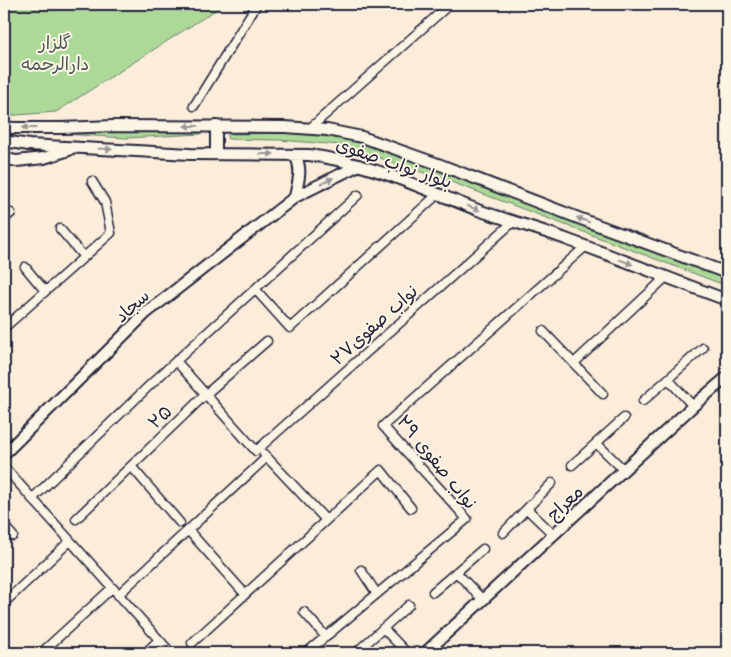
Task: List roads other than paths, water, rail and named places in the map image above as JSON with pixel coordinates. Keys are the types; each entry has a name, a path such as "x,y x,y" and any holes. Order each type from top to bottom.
{"main road":[{"path":"216,126 216,154"},
{"name":"بلوار نواب صفوی","path":"4,127 285,127 327,130 362,137 727,273"},
{"name":"بلوار نواب صفوی","path":"4,141 28,145 190,154 295,154 326,157 359,165 479,210 586,246 665,278 727,300"},
{"path":"4,158 16,161 44,158 78,148"},
{"path":"295,154 299,162 300,172 295,197"},
{"name":"سجاد","path":"4,454 146,313 295,197 359,165"},
{"name":"معراج","path":"425,653 727,377"}],"street":[{"path":"194,106 257,4"},
{"path":"309,129 450,4"},
{"path":"4,328 111,233 105,202 92,181"},
{"path":"255,289 290,328 438,194"},
{"path":"32,499 176,361 358,195"},
{"path":"4,219 10,213"},
{"name":"۲۷نواب صفوی","path":"258,450 513,222"},
{"path":"60,229 84,257"},
{"name":"نواب صفوی ۲۹","path":"306,653 467,519 383,426 586,246"},
{"path":"25,267 46,291"},
{"path":"574,364 665,278"},
{"path":"543,331 603,394"},
{"name":"۲۵","path":"76,519 206,394 267,340"},
{"path":"644,401 703,348"},
{"path":"176,361 326,520"},
{"path":"668,379 694,406"},
{"path":"572,465 624,418"},
{"path":"596,443 624,470"},
{"path":"118,595 267,457"},
{"path":"131,466 180,522"},
{"path":"4,467 170,653"},
{"path":"192,643 380,470 411,508"},
{"path":"503,533 552,483"},
{"path":"527,509 554,535"},
{"path":"4,526 13,536"},
{"path":"188,530 245,594"},
{"path":"4,603 70,541"},
{"path":"433,592 483,549"},
{"path":"361,570 377,594"},
{"path":"456,572 483,600"},
{"path":"41,653 112,588"},
{"path":"360,649 409,605"},
{"path":"304,612 326,637"},
{"path":"383,628 407,653"},
{"path":"144,653 159,640"}],"park label":[{"name":"گلزار دارالرحمه","path":"55,53"}]}
